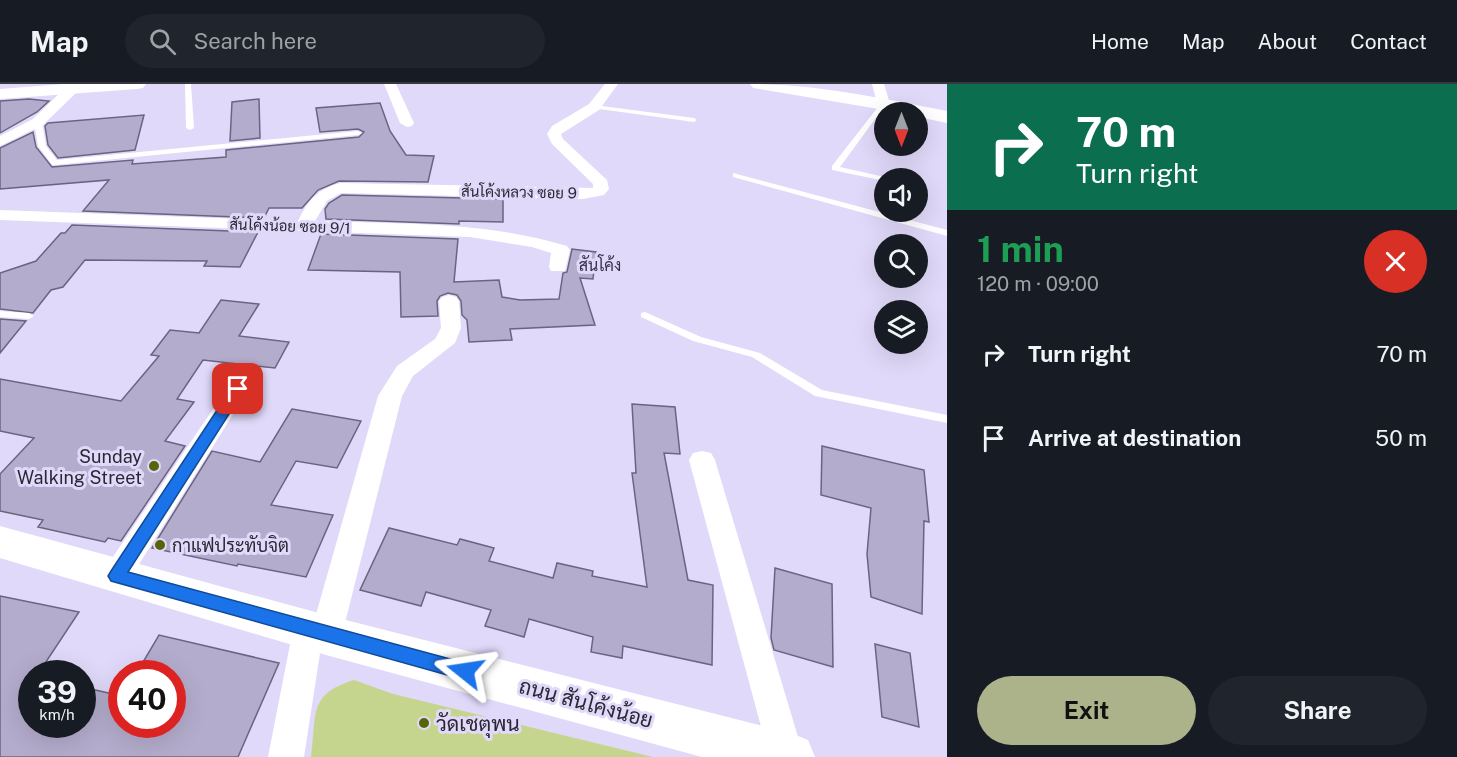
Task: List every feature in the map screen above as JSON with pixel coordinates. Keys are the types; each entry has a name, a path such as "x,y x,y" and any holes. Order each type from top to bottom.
{"street":[{"path":"3,95 46,87 72,89 137,84"},
{"path":"390,84 407,123"},
{"name":"สันโค้งหลวง ซอย 9","path":"304,226 317,199 323,194 340,188 571,194 597,192 601,189 601,183 557,141 554,134 557,129 594,107 612,84"},
{"path":"759,84 874,102"},
{"path":"878,84 883,102"},
{"path":"0,142 38,122 72,89"},
{"path":"928,113 947,117"},
{"name":"สันโค้งน้อย ซอย 9/1","path":"0,215 470,232 561,250 558,267"},
{"path":"286,757 317,632 390,396 405,371 444,343 451,328 449,301"},
{"path":"117,576 238,389"},
{"path":"702,460 789,756"},
{"name":"ถนน สันโค้งน้อย","path":"0,542 317,632 789,756"}],"lane":[{"path":"188,84 190,128"},
{"path":"594,107 694,120"},
{"path":"874,117 836,168 874,177"},
{"path":"38,122 42,146 55,163 358,133"},
{"path":"736,175 874,209"},
{"path":"919,222 947,233"},
{"path":"0,314 28,316"},
{"path":"645,315 697,339 756,355 819,393 947,419"}],"green space":[{"name":"วัดเชตุพน","path":"354,680 393,694 653,757 311,757 315,718 321,700 328,692"}],"building":[{"path":"29,99 49,101 37,112 0,133 0,101"},
{"path":"259,99 260,138 230,141 232,102"},
{"path":"380,103 390,131 406,155 434,156 428,182 339,181 318,190 302,208 269,208 264,218 83,211 109,180 0,189 0,148 33,132 36,147 52,167 133,160 132,164 226,157 226,150 359,137 364,132 358,129 320,132 316,108"},
{"path":"144,115 135,150 58,158 48,145 45,126 48,123"},
{"path":"342,195 503,199 503,222 459,221 459,224 326,219 325,209 329,203"},
{"path":"72,225 258,232 240,267 204,266 207,261 85,260 63,287 51,290 33,313 0,309 0,273 36,261 61,233 65,233"},
{"path":"321,234 458,239 454,282 499,280 502,297 520,300 559,299 563,273 567,272 572,249 596,252 593,279 580,278 595,325 510,329 512,340 469,342 467,320 462,315 461,301 457,295 448,293 440,296 437,301 438,316 401,317 400,272 308,270"},
{"path":"221,300 259,304 239,336 289,342 275,368 203,360 177,399 194,402 165,441 185,446 121,541 108,538 105,542 38,527 43,520 0,511 0,474 34,438 0,431 0,379 121,401 159,356 151,355 170,330 199,333"},
{"path":"0,319 26,321 0,353"},
{"path":"632,404 675,407 680,454 664,453 688,580 713,585 712,665 623,646 622,658 591,652 593,637 529,619 524,637 485,626 491,610 426,592 421,606 360,590 389,528 457,545 460,539 494,548 489,561 553,578 557,563 593,571 592,576 647,587 632,473 636,473"},
{"path":"292,409 361,421 337,468 296,461 271,505 333,515 306,577 238,564 237,566 152,548 212,451 260,462"},
{"path":"822,446 924,470 929,522 924,521 922,614 871,597 867,554 871,508 821,495"},
{"path":"775,568 832,584 833,667 774,650 771,638"},
{"path":"0,596 79,612 47,660 18,660 18,738 96,738 96,690 108,693 108,738 186,738 186,660 144,660 159,635 279,663 238,757 0,757"},
{"path":"875,644 910,653 919,727 882,717"}],"place":[{"name":"Sunday Walking Street","path":"154,466"},
{"name":"กาแฟประทับจิต","path":"160,545"},
{"name":"วัดเชตุพน","path":"424,723"}],"district":[{"name":"สันโค้ง","path":"600,265"}],"route":[{"path":"238,389 117,576 326,635 465,671"}]}
